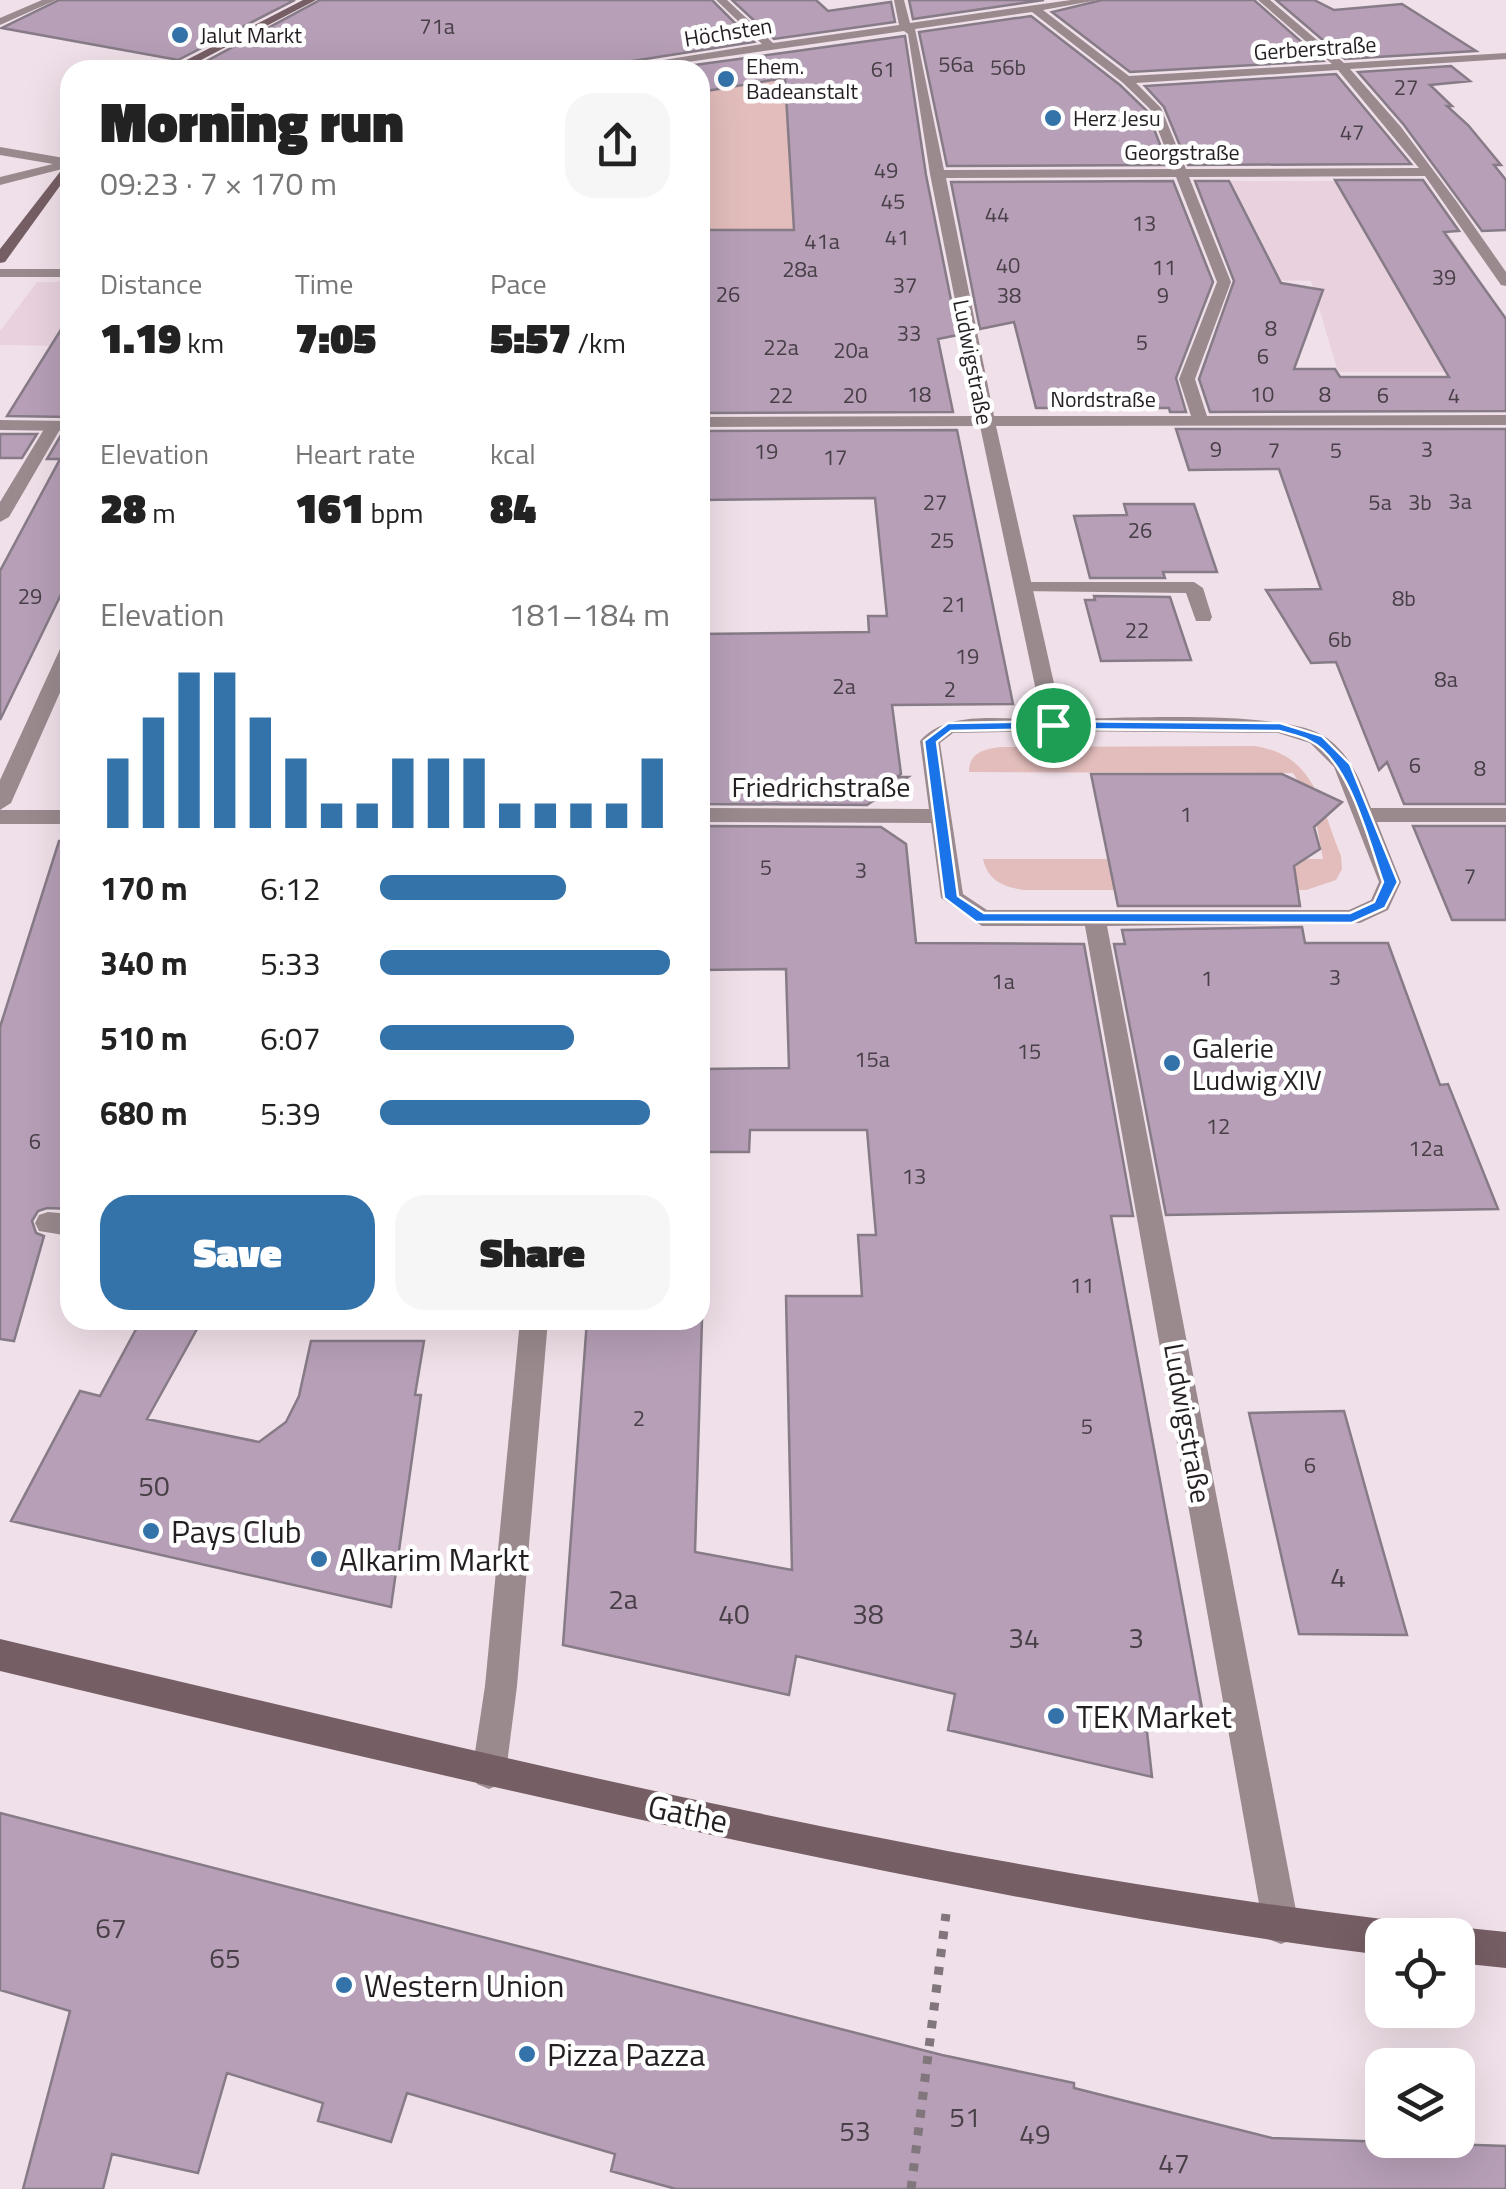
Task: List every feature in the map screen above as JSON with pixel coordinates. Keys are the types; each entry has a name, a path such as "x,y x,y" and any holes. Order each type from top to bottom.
{"main road":[{"path":"193,60 310,0"},
{"path":"0,259 60,177"},
{"name":"Gathe","path":"0,1655 489,1772 1020,1884 1280,1926 1365,1935"},
{"path":"1475,1947 1506,1950"}],"street":[{"path":"3,18 52,0"},
{"path":"721,0 770,46"},
{"name":"Ludwigstraße","path":"899,0 905,26 914,33 936,174 984,422 1053,725"},
{"name":"Höchsten","path":"676,60 1093,0"},
{"path":"1263,0 1378,103 1506,282"},
{"path":"1035,8 1155,108 1224,282 1188,380 1200,421"},
{"name":"Gerberstraße","path":"1126,80 1506,56"},
{"path":"0,151 60,161"},
{"path":"0,180 60,165"},
{"name":"Georgstraße","path":"936,174 1428,172"},
{"path":"0,273 60,273"},
{"name":"Nordstraße","path":"710,422 1506,420"},
{"path":"0,426 60,426"},
{"path":"0,517 60,429"},
{"path":"1021,587 1194,588 1203,617"},
{"path":"0,804 60,671"},
{"name":"Friedrichstraße","path":"1053,725 1280,727 1317,738 1344,764 1366,816 1390,882 1380,905 1352,918 982,918 952,898 930,741 948,727 1053,725"},
{"path":"1366,816 1506,814"},
{"name":"Friedrichstraße","path":"710,816 941,816"},
{"path":"0,817 60,817"},
{"name":"Ludwigstraße","path":"1095,920 1280,1926"},
{"path":"489,1772 502,1686 533,1330"}],"path":[{"path":"912,2189 952,1868"}],"shaded area":[{"path":"786,76 800,230 710,230 710,90"},
{"path":"1205,181 1413,181 1506,319 1506,372 1338,372 1311,281 1251,280"},
{"path":"37,282 60,282 60,346 0,345 0,331"},
{"path":"1254,746 1291,760 1313,785 1341,856 1342,869 1336,880 1306,890 1024,890 998,882 985,867 983,859 1323,859 1313,805 1293,773 969,772 975,756 1001,747"}],"building":[{"path":"59,0 295,0 178,60 2,28"},
{"path":"320,0 712,0 754,42 639,60 209,60"},
{"path":"732,0 816,0 828,11 891,2 895,22 774,39"},
{"path":"909,0 1044,0 913,19"},
{"path":"1102,0 1254,0 1323,61 1130,72 1052,12"},
{"path":"1276,0 1314,0 1334,10 1402,4 1476,51 1345,59"},
{"path":"1031,16 1120,85 1147,111 1168,165 947,166 919,32"},
{"path":"905,36 926,175 958,335 938,339 953,412 710,413 710,230 794,230 785,78 710,90 710,63"},
{"path":"1451,66 1470,81 1430,85 1501,165 1494,165 1506,180 1506,230 1482,231 1404,125 1358,72"},
{"path":"1336,74 1411,164 1188,165 1164,107 1145,86"},
{"path":"1335,180 1423,180 1459,231 1444,232 1506,319 1506,411 1210,412 1199,379 1234,281 1195,181 1229,181 1281,283 1323,290 1294,369 1335,369 1340,377 1449,377"},
{"path":"1173,181 1213,282 1176,378 1186,412 1170,412 1169,408 1036,408 1014,322 980,329 951,182"},
{"path":"60,331 60,417 7,416"},
{"path":"1176,429 1506,429 1506,804 1404,804 1387,762 1379,770 1336,662 1311,663 1266,590 1321,589 1279,469 1189,470"},
{"path":"957,430 1013,704 892,705 901,774 897,777 908,777 867,805 710,804 710,634 869,632 868,616 887,616 875,498 710,500 710,431"},
{"path":"0,434 37,434 22,458 0,458"},
{"path":"60,437 60,459 47,459"},
{"path":"60,459 60,597 0,720 0,571"},
{"path":"1124,504 1194,504 1217,572 1163,572 1165,578 1090,578 1074,516 1127,515"},
{"path":"1094,596 1170,597 1191,660 1101,661 1085,600 1095,600"},
{"path":"1091,774 1282,774 1342,802 1314,827 1320,849 1294,866 1300,906 1118,906"},
{"path":"710,826 881,827 906,844 916,943 1084,944 1133,1216 1111,1216 1202,1708 1179,1730 1144,1705 1152,1777 948,1730 955,1694 796,1656 789,1695 563,1645 586,1330 702,1330 695,1552 792,1570 786,1296 862,1296 858,1235 876,1235 867,1130 750,1130 749,1152 710,1152 710,1069 789,1068 786,969 710,970"},
{"path":"1413,826 1506,826 1506,920 1452,920"},
{"path":"60,841 60,1209 38,1211 32,1221 36,1233 44,1236 14,1341 0,1339 0,1027"},
{"path":"1302,927 1305,943 1388,943 1440,1085 1448,1084 1498,1209 1166,1215 1114,944 1125,944 1122,930"},
{"path":"136,1330 196,1330 147,1419 259,1442 286,1422 299,1396 311,1341 424,1341 415,1395 421,1395 391,1607 11,1521 80,1391 100,1396"},
{"path":"1344,1411 1407,1635 1299,1634 1249,1413"},
{"path":"0,1813 942,2055 1074,2083 1074,2088 1272,2138 1365,2141 1365,2158 1475,2158 1475,2145 1506,2146 1506,2189 676,2189 611,2171 615,2154 407,2093 391,2142 318,2121 323,2103 227,2073 198,2173 112,2154 103,2189 23,2189 70,2011 0,1990"}],"place":[{"name":"Jalut Markt","path":"180,35"},
{"name":"Ehem. Badeanstalt","path":"726,79"},
{"name":"Herz Jesu","path":"1053,118"},
{"name":"Galerie Ludwig XIV","path":"1172,1063"},
{"name":"Pays Club","path":"151,1531"},
{"name":"Alkarim Markt","path":"319,1559"},
{"name":"TEK Market","path":"1056,1716"},
{"name":"Western Union","path":"344,1985"},
{"name":"Pizza Pazza","path":"527,2054"}],"route":[{"path":"1053,725 1280,727 1317,738 1344,764 1366,816 1390,882 1380,905 1352,918 982,918 952,898 930,741 948,727 1053,725"}]}
